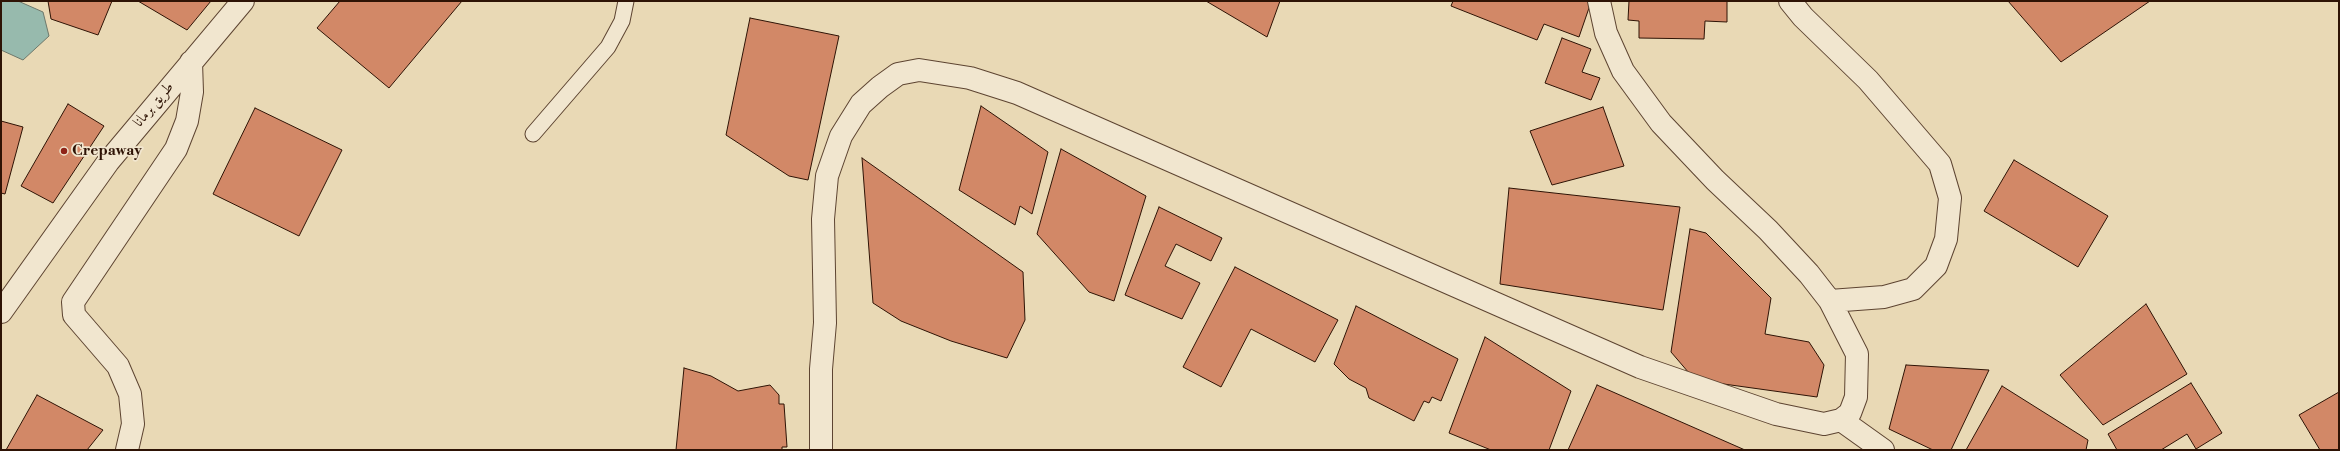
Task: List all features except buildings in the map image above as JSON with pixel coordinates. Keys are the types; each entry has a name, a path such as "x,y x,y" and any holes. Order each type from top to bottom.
{"street":[{"name":"طريق برمانا","path":"1,312 108,162 244,1"},
{"path":"822,450 821,369 825,323 823,219 827,176 841,136 861,104 880,87 898,74 920,70 970,78 1018,93 1640,367 1776,414 1824,424 1841,420 1850,413 1856,397 1857,354 1830,301 1809,274 1773,235 1715,180 1661,123 1623,71 1606,33 1599,1"},
{"path":"1790,1 1803,17 1868,80 1940,164 1950,198 1946,239 1936,266 1913,289 1884,297 1830,301"},
{"path":"127,450 133,424 130,394 118,366 74,315 73,302 176,149 187,121 192,92 191,62"},
{"path":"1841,420 1883,450"}],"lane":[{"path":"534,134 608,47 622,22 626,1"}],"shaded area":[{"path":"1,1 18,1 43,12 49,36 23,60 1,50"}],"place":[{"name":"Crepaway","path":"64,151"}]}
